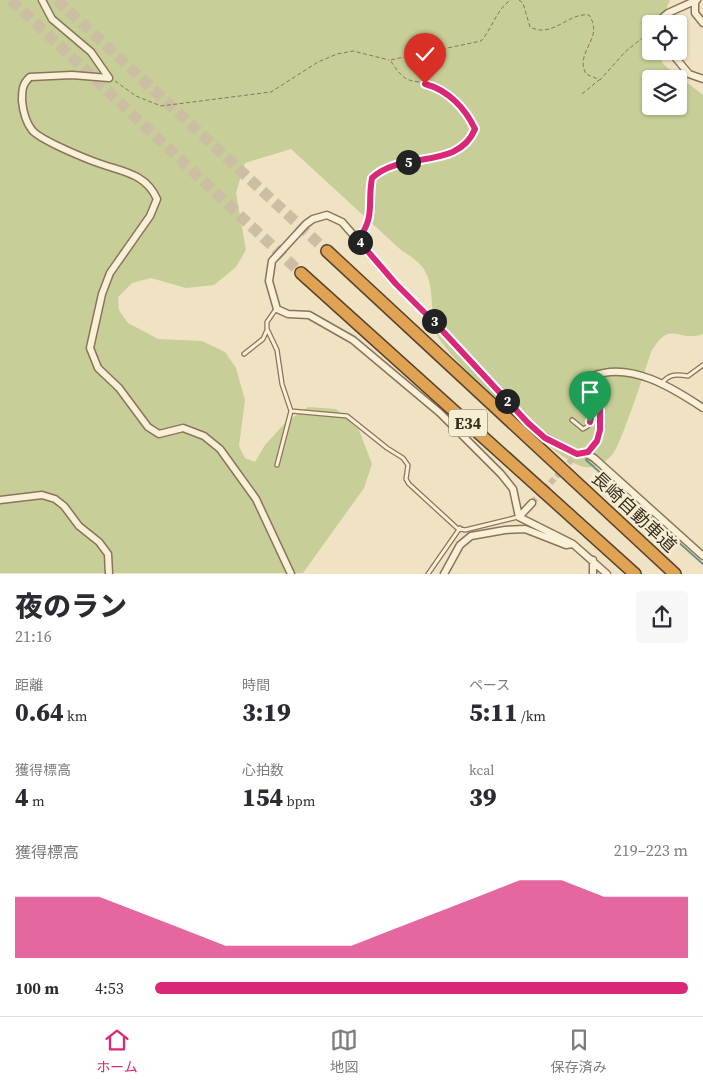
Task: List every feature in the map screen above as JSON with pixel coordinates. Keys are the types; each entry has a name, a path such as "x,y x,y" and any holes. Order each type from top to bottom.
{"highway":[{"name":"長崎自動車道","path":"327,250 675,574"},
{"name":"E34","path":"301,273 635,574"}],"street":[{"path":"42,0 52,19 92,52 109,78"},
{"path":"666,15 696,1 695,13 703,23"},
{"path":"678,60 690,74 703,79"},
{"path":"109,78 72,75 30,77 22,88 23,111 32,131 99,164 136,175 146,182 157,199 150,216 110,273 102,294 90,348 98,368 120,388 148,428 159,434 183,428 204,436 220,449 256,499 291,574"},
{"path":"519,517 513,489 501,474 440,413 353,340 309,315 288,314 277,309 269,281 272,261 306,224 320,217 334,218 342,222 396,284 438,326 528,423 545,438 577,454 585,453 594,458 703,556"},
{"path":"585,453 597,441 600,430 600,410 590,383 593,376 619,370 661,384 682,394 703,408"},
{"path":"0,500 42,495 55,499 64,506 79,526 99,542 108,554 109,574"},
{"path":"519,517 532,503"},
{"path":"519,517 573,544 607,574"},
{"path":"444,574 460,545 471,536 505,530 525,529 566,545 573,544"},
{"path":"593,560 593,574"}],"lane":[{"path":"244,354 263,339 267,329 267,322 277,309"},
{"path":"267,329 277,350 282,384 291,411 277,465"},
{"path":"661,384 667,376 675,374 688,376 703,365"},
{"path":"572,420 583,429 590,422 593,414 587,388 590,383"},
{"path":"291,411 347,416 387,448 403,458 408,465 406,479 409,484 460,528 465,530 519,517"},
{"path":"428,574 460,528"}],"path":[{"path":"109,78 136,96 161,106 271,92 318,62 337,54 353,51 390,60 481,41 489,33 504,4 511,0"},
{"path":"519,0 523,3 530,27 536,30 549,30 580,14 589,15 594,23 594,35 583,57 582,66 586,74 600,80"},
{"path":"582,94 600,80 625,52 642,38"},
{"path":"358,240 367,227 372,208 372,178 406,162 452,154 472,138 475,129 453,99 435,87 408,81 399,73 390,60"}],"green space":[{"path":"0,0 670,0 664,15 642,15 642,60 661,60 671,70 642,70 642,115 687,115 687,83 703,95 703,334 686,336 669,334 658,342 651,352 633,407 616,449 612,455 597,466 585,467 571,461 553,449 531,432 486,391 440,340 434,324 431,289 422,266 401,250 291,149 245,163 236,193 246,250 236,267 214,285 186,288 151,278 132,283 118,297 119,310 128,323 158,339 202,341 225,352 236,368 245,400 239,446 245,458 255,462 265,445 285,423 308,407 336,409 359,430 372,464 364,488 303,573 0,573"}],"waterway":[{"path":"586,460 703,564"}],"tunnel":[{"path":"11,0 301,273"},
{"path":"57,0 327,251"},
{"path":"532,503 577,454"}],"route":[{"path":"425,84 435,87 453,99 472,122 475,129 472,138 452,154 406,162 372,178 372,208 367,227 358,240 396,284 438,326 528,423 545,438 577,454 588,452 597,441 600,430 600,410 590,383 587,388 593,414 590,422"}]}
